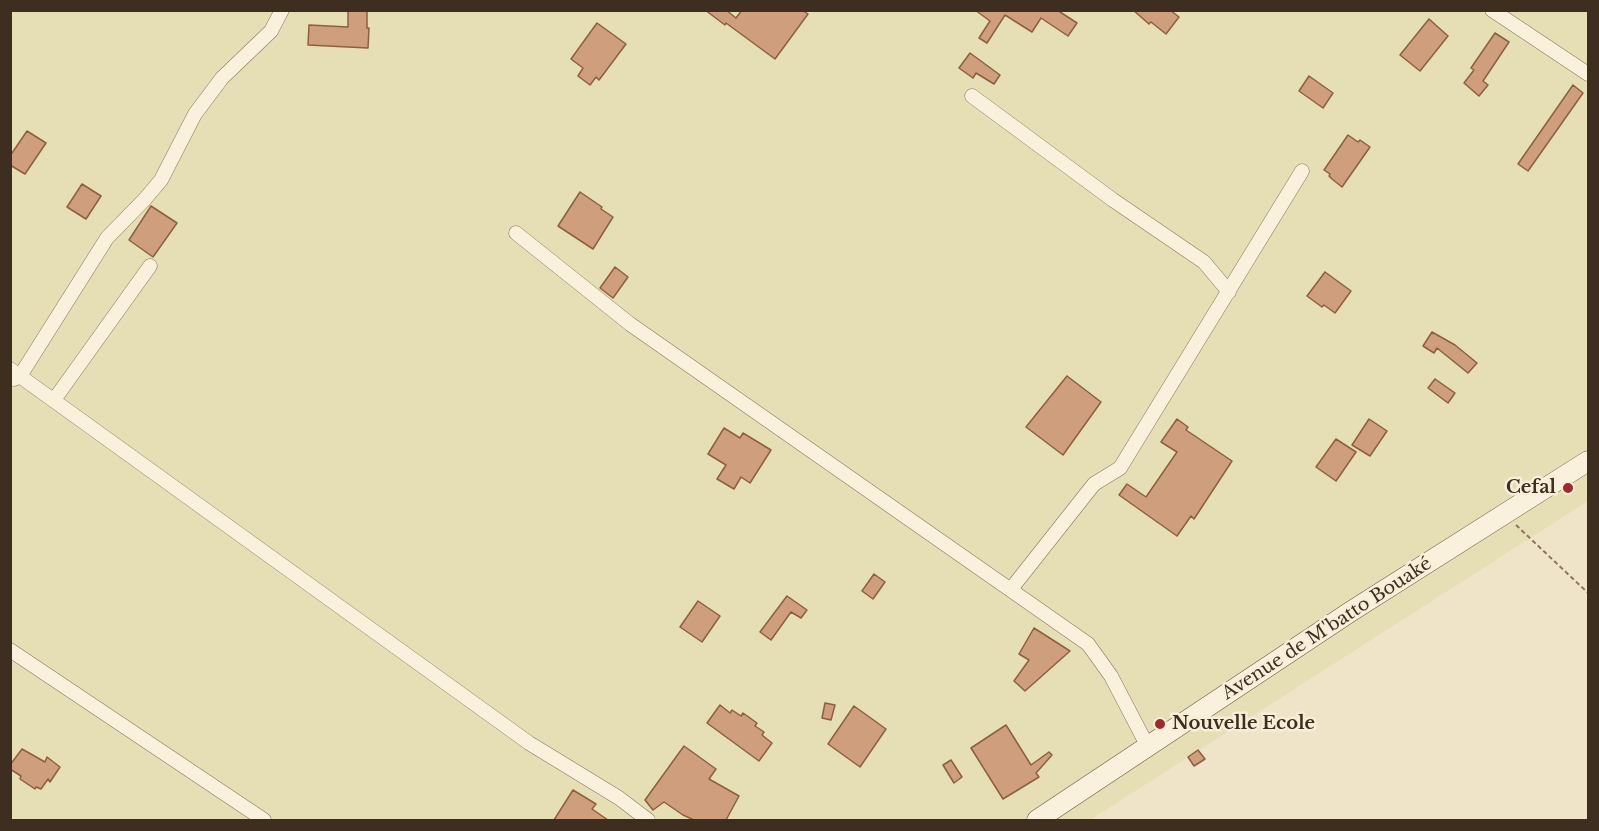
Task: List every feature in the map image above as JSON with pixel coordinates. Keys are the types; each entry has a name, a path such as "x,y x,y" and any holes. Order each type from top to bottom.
{"street":[{"path":"282,10 271,31 222,78 195,114 161,180 106,238 14,375 54,400 529,744 618,798 648,820"},
{"path":"1492,10 1588,74"},
{"path":"972,96 1113,200 1204,262 1229,292"},
{"path":"1011,590 1094,484 1120,468 1302,171"},
{"path":"516,233 630,324 1088,644 1111,676 1148,747"},
{"path":"54,400 150,266"},
{"name":"Avenue de M'batto Bouaké","path":"1037,820 1350,612 1588,460"},
{"path":"10,650 264,820"}],"path":[{"path":"1504,514 1588,593"}],"shaded area":[{"path":"10,11 1588,11 1588,501 1090,820 11,820"}],"building":[{"path":"348,10 367,10 368,48 308,45 309,25 348,27"},
{"path":"705,10 726,10 736,18 742,10 802,10 808,14 775,59"},
{"path":"975,10 1057,10 1077,23 1068,36 1041,18 1032,32 1005,15 987,43 979,38 990,21"},
{"path":"1133,10 1170,10 1179,17 1166,34 1151,22 1149,24"},
{"path":"1429,19 1448,36 1420,71 1400,55"},
{"path":"597,23 626,44 599,80 596,77 590,85 578,76 583,68 571,59"},
{"path":"1495,33 1509,42 1483,81 1488,85 1479,96 1464,83 1474,70 1471,68"},
{"path":"970,53 1000,75 994,84 976,73 973,78 959,68"},
{"path":"1309,76 1333,93 1323,108 1299,91"},
{"path":"1573,85 1583,93 1528,171 1518,164"},
{"path":"27,131 46,143 25,174 10,165 10,156"},
{"path":"1348,135 1370,147 1342,187 1324,170"},
{"path":"82,184 101,196 86,219 67,207"},
{"path":"580,192 613,217 593,249 558,226"},
{"path":"151,206 177,223 153,257 129,240"},
{"path":"615,267 628,277 613,298 600,288"},
{"path":"1325,272 1351,291 1335,313 1307,296"},
{"path":"1432,332 1455,345 1477,363 1468,373 1437,348 1434,353 1423,346"},
{"path":"1067,376 1101,402 1063,455 1026,427"},
{"path":"1435,379 1455,393 1448,403 1428,388"},
{"path":"1177,419 1188,427 1186,430 1232,461 1194,519 1191,516 1177,536 1119,495 1127,484 1146,497 1177,452 1161,442"},
{"path":"1369,419 1387,431 1370,456 1352,445"},
{"path":"724,428 740,438 743,433 771,450 750,483 741,477 734,489 717,479 726,465 708,454"},
{"path":"1336,439 1356,452 1336,481 1316,467"},
{"path":"874,574 885,582 873,599 862,591"},
{"path":"787,596 807,610 801,618 791,612 771,640 760,632"},
{"path":"698,601 720,616 702,642 680,627"},
{"path":"1034,628 1070,651 1025,691 1014,681 1029,660 1019,654"},
{"path":"825,703 835,705 831,720 822,718"},
{"path":"720,705 730,713 732,710 741,716 743,713 757,723 755,726 764,732 762,735 772,743 759,761 707,723"},
{"path":"854,706 886,729 860,767 828,744"},
{"path":"1006,725 1031,765 1049,752 1052,755 1036,773 1039,777 1003,799 971,748"},
{"path":"684,746 716,769 709,779 739,796 726,820 694,820 664,802 653,810 645,800"},
{"path":"22,749 45,762 47,757 60,767 50,782 48,779 41,789 36,787 35,789 10,769 10,765"},
{"path":"1198,750 1205,759 1194,766 1188,757"},
{"path":"951,760 962,777 954,783 943,765"},
{"path":"573,790 596,804 592,809 608,820 554,820"}],"place":[{"name":"Cefal","path":"1568,488"},
{"name":"Nouvelle Ecole","path":"1160,724"}]}
